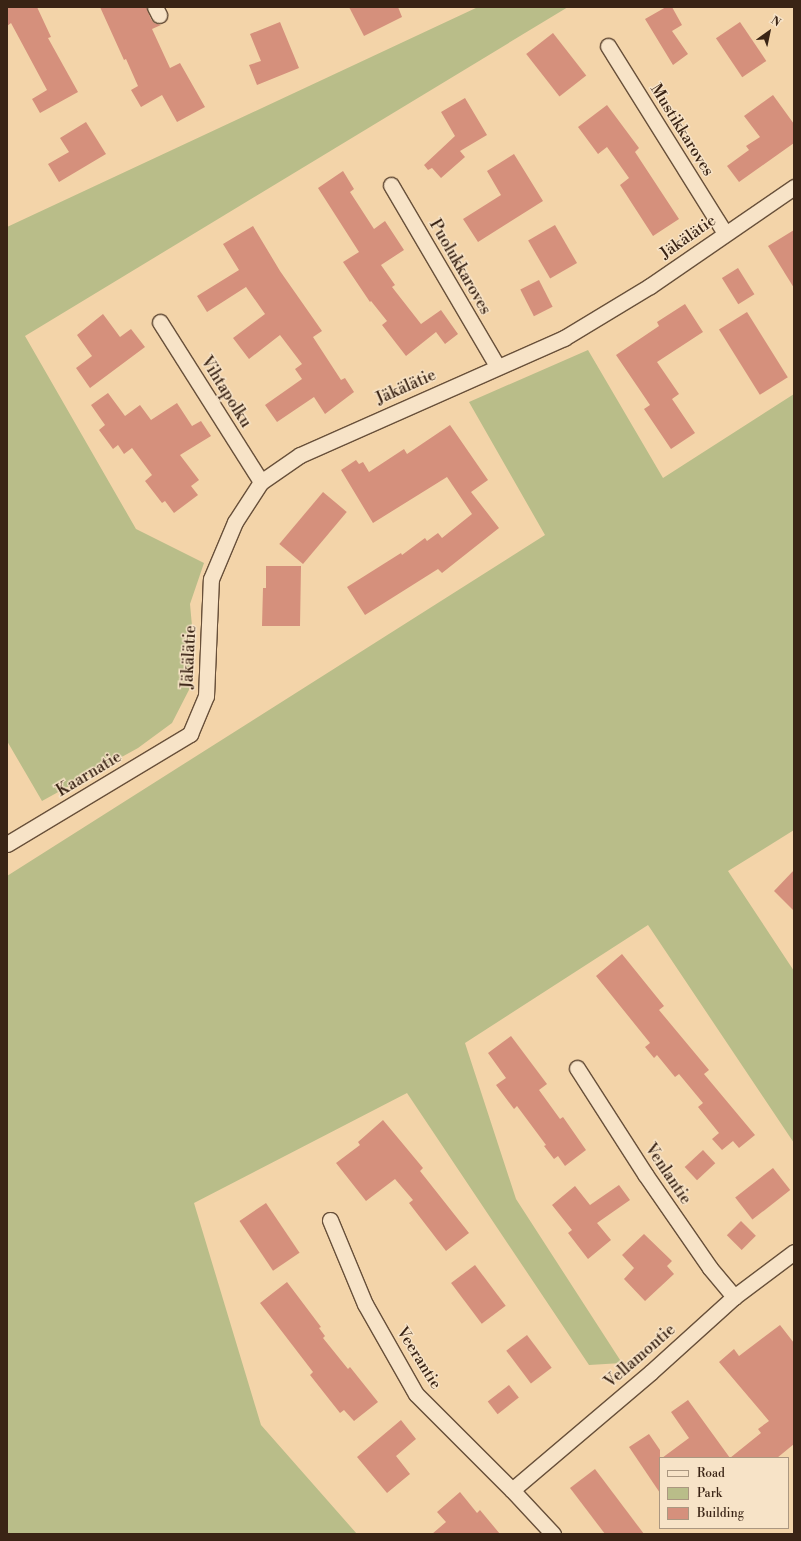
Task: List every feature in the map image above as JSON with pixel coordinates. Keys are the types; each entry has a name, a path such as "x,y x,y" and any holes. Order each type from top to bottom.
{"street":[{"name":"Mustikkaroves","path":"608,46 725,233"},
{"name":"Puolukkaroves","path":"391,185 497,366"},
{"name":"Jäkälätie","path":"190,734 206,696 211,579 235,522 261,482 300,455 497,366 564,338 650,286 794,187"},
{"name":"Vihtapolku","path":"160,322 261,482"},
{"name":"Kaarnatie","path":"7,844 190,734"},
{"name":"Venlantie","path":"577,1068 658,1193 710,1268 734,1297"},
{"name":"Veerantie","path":"330,1220 365,1304 416,1394 512,1490 553,1534"},
{"name":"Vellamontie","path":"512,1490 651,1372 734,1297 794,1252"}],"green space":[{"path":"478,7 568,7 25,336 136,529 204,563 190,604 193,637 192,684 172,723 138,748 42,801 7,741 7,227"},
{"path":"588,350 663,478 794,394 794,830 728,871 794,971 794,1143 648,925 465,1043 516,1199 622,1363 589,1365 407,1093 194,1203 261,1425 357,1534 7,1534 7,876 545,535 469,402"}],"building":[{"path":"7,7 37,7 51,37 48,38 78,92 40,113 32,99 47,90 11,23 7,26"},
{"path":"100,7 146,7 154,23 161,25 152,29 170,68 180,63 205,107 177,122 162,95 141,107 131,90 138,86 126,59 124,60"},
{"path":"349,7 398,7 402,17 364,36"},
{"path":"666,7 672,7 682,25 672,31 688,54 673,65 645,19"},
{"path":"280,22 299,68 257,85 249,65 261,61 250,34"},
{"path":"740,22 766,61 742,77 716,38"},
{"path":"553,33 586,76 559,96 526,54"},
{"path":"773,95 794,124 794,143 739,182 727,166 749,150 746,146 760,137 744,116"},
{"path":"465,98 487,135 460,151 465,157 441,178 432,168 428,170 424,165 455,136 441,112"},
{"path":"607,105 639,148 635,152 679,219 653,236 620,185 629,178 607,147 598,154 578,127"},
{"path":"86,122 106,154 59,182 48,164 69,152 60,138"},
{"path":"514,154 543,201 478,242 463,219 501,195 487,171"},
{"path":"343,171 354,189 350,192 374,229 385,221 404,250 381,265 395,285 392,287 421,324 441,310 458,334 445,344 436,332 406,356 382,325 387,321 371,301 370,302 343,262 359,252 318,188"},
{"path":"555,225 577,263 550,279 528,240"},
{"path":"253,226 280,271 322,331 313,337 341,380 345,378 354,392 325,414 314,397 277,422 265,405 302,379 295,369 302,364 280,335 249,359 233,338 265,314 246,287 207,312 197,296 239,270 223,244"},
{"path":"794,230 794,288 768,246"},
{"path":"738,268 754,294 738,304 722,278"},
{"path":"539,280 553,307 534,316 520,290"},
{"path":"685,304 703,332 657,362 679,394 672,399 695,433 671,449 644,409 650,405 616,355 659,326 657,322"},
{"path":"747,312 788,377 760,395 719,329"},
{"path":"103,314 120,337 131,329 145,347 90,388 76,368 92,356 77,335"},
{"path":"108,393 125,416 140,405 151,420 177,403 192,426 201,421 211,436 180,455 199,480 191,486 198,495 174,513 165,501 162,503 145,481 152,475 132,448 124,454 118,445 113,449 99,430 105,425 91,405"},
{"path":"450,425 488,480 471,492 499,528 442,573 438,569 365,615 347,587 401,553 402,555 425,538 427,541 438,533 442,538 472,514 447,477 373,523 341,470 356,460 359,464 363,462 369,472 404,449 407,454"},
{"path":"323,492 347,512 303,564 279,544"},
{"path":"266,566 301,566 300,626 262,626 263,588 266,588"},
{"path":"794,870 794,911 774,891"},
{"path":"622,954 664,1006 659,1010 709,1070 704,1074 755,1135 739,1148 733,1141 722,1150 712,1139 719,1133 698,1107 703,1103 679,1074 675,1077 657,1055 654,1058 645,1047 650,1043 596,976"},
{"path":"511,1036 547,1084 539,1090 560,1119 563,1117 586,1150 565,1166 558,1156 554,1159 544,1146 546,1145 517,1106 514,1109 496,1085 506,1078 488,1053"},
{"path":"383,1120 423,1168 420,1171 469,1233 446,1251 409,1203 413,1200 395,1179 366,1201 336,1163 360,1145 358,1142"},
{"path":"703,1150 715,1163 697,1180 685,1167"},
{"path":"773,1168 790,1190 752,1220 735,1198"},
{"path":"619,1185 630,1200 597,1223 611,1240 588,1259 568,1233 572,1230 552,1205 575,1186 590,1205"},
{"path":"266,1203 300,1253 273,1271 239,1221"},
{"path":"741,1221 756,1236 742,1250 727,1235"},
{"path":"644,1234 672,1261 667,1266 674,1274 645,1301 624,1279 634,1268 622,1255"},
{"path":"475,1265 506,1306 482,1324 451,1283"},
{"path":"287,1282 321,1327 319,1328 325,1336 323,1338 348,1369 350,1367 378,1402 354,1421 344,1410 340,1413 310,1375 313,1372 260,1303"},
{"path":"780,1325 794,1343 794,1444 778,1457 731,1457 761,1433 758,1429 769,1421 719,1362 734,1349 739,1356"},
{"path":"527,1335 552,1368 531,1383 506,1351"},
{"path":"509,1385 519,1398 498,1414 488,1402"},
{"path":"688,1400 729,1457 663,1457 689,1438 671,1412"},
{"path":"401,1420 416,1439 396,1456 410,1474 387,1493 357,1457"},
{"path":"649,1434 660,1450 659,1492 629,1447"},
{"path":"595,1469 644,1534 605,1534 570,1488"},
{"path":"460,1492 477,1513 480,1510 500,1534 432,1534 446,1522 437,1512"}]}
